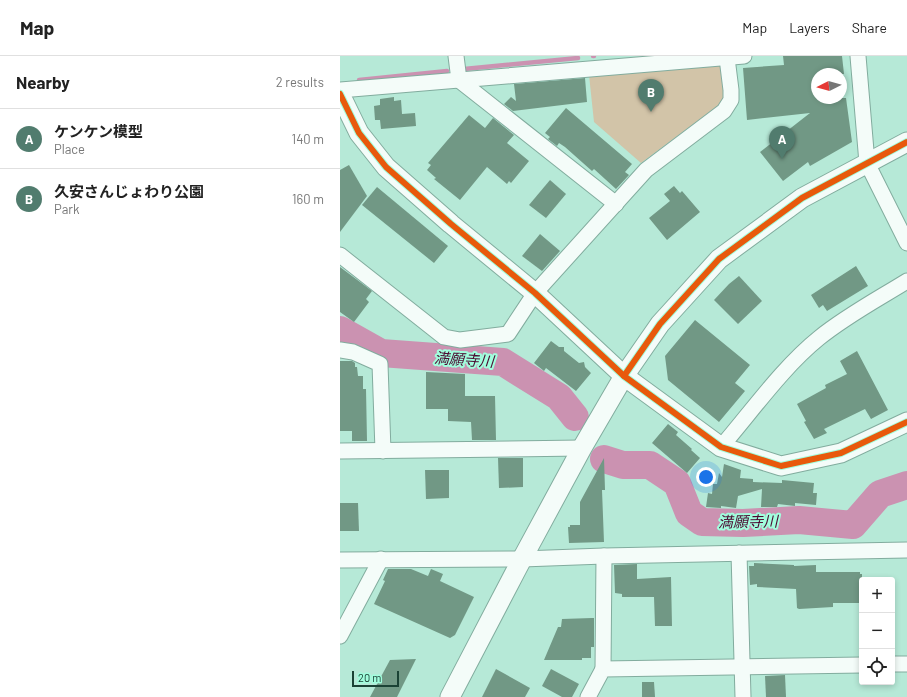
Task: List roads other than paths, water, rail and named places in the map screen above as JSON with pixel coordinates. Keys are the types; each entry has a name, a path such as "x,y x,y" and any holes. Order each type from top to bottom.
{"street":[{"path":"456,56 458,80 616,204"},
{"path":"340,90 458,80 583,63 727,58 744,56"},
{"path":"858,56 867,163 907,243"},
{"path":"340,255 444,337 460,340 508,334 535,293 646,170 724,111 731,100 732,90 727,58"},
{"path":"340,94 359,134 386,167 451,224 535,293 624,376 722,447 781,466 841,453 907,422"},
{"path":"450,697 582,448 624,376 660,324 719,259 802,198 907,142"},
{"path":"722,447 785,371 819,338 857,311 907,281"},
{"path":"340,350 353,352 380,364 382,451"},
{"path":"340,451 582,448"},
{"path":"340,560 522,559 907,550"},
{"path":"739,553 743,697"},
{"path":"588,697 604,669 604,556"},
{"path":"340,636 382,559"},
{"path":"895,664 907,664"},
{"path":"604,669 859,665"}],"waterway":[{"path":"464,69 578,58"},
{"path":"359,80 447,71"},
{"name":"満願寺川","path":"340,330 381,353 503,362 559,397 575,417"},
{"name":"満願寺川","path":"604,459 623,465 650,465 677,483 689,513 702,522 743,523 799,520 853,525 880,494 907,485"}],"place":[{"name":"久安さんじょわり公園","path":"651,112"},
{"name":"ケンケン模型","path":"782,159"}]}
